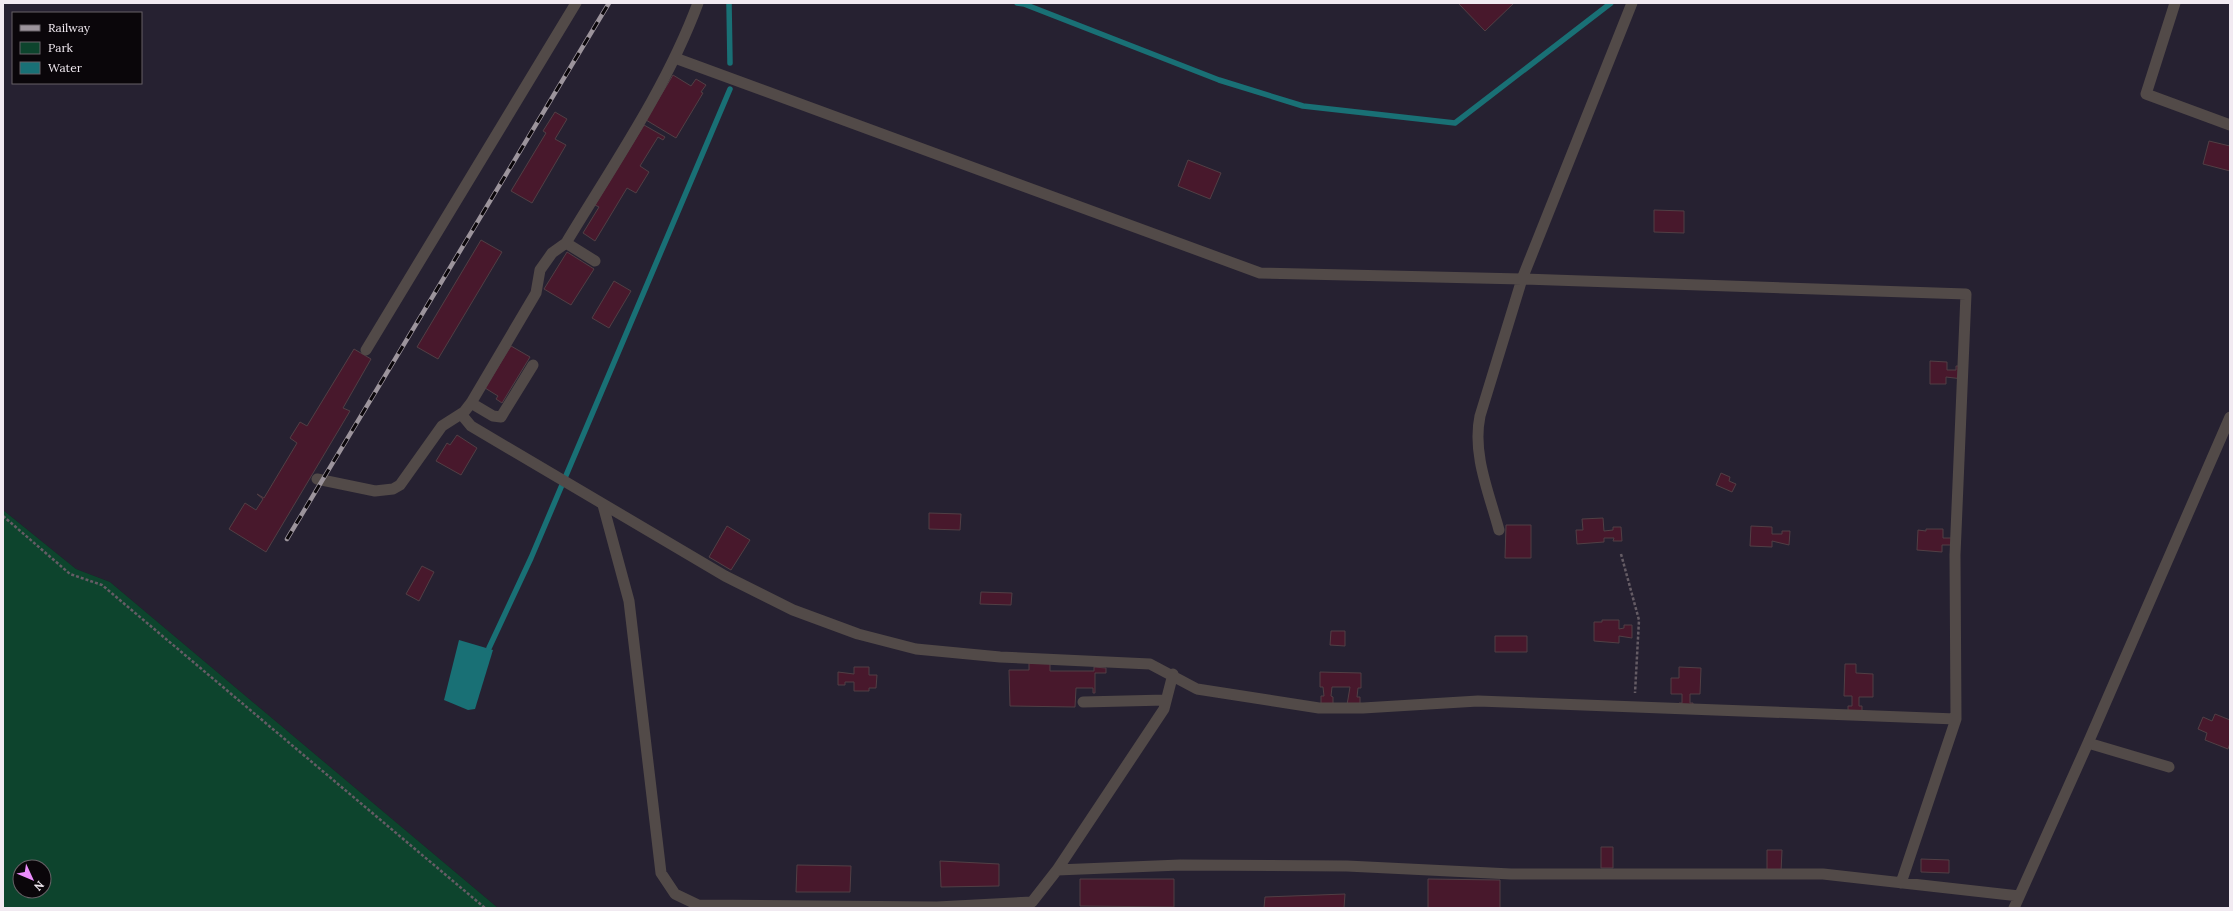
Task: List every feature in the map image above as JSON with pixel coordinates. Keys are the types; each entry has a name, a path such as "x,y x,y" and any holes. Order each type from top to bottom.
{"lane":[{"path":"366,350 576,3"},
{"path":"317,479 375,491 393,489 407,477 442,426 460,414 471,403 536,293 540,270 552,253 566,243 675,58 698,3"},
{"path":"1499,530 1477,449 1476,433 1522,279 1632,3"},
{"path":"2175,3 2146,94 2230,125"},
{"path":"675,58 1248,270 1272,274 1522,279 1966,294 1955,555 1956,719 1901,883"},
{"path":"566,243 595,261"},
{"path":"471,403 493,416 501,417 533,365"},
{"path":"460,414 471,426 725,576 793,610 858,634 924,650 1000,657 1150,664 1173,674 1197,689 1319,708 1363,708 1478,701 1956,719"},
{"path":"2014,908 2088,744 2230,417"},
{"path":"603,505 629,601 661,873 675,894 698,905 937,907 1032,902 1057,870 1164,709 1173,674"},
{"path":"1083,702 1166,700"},
{"path":"2088,744 2168,767"},
{"path":"1057,870 1180,865 1347,866 1511,874 1822,874 2019,896"}],"path":[{"path":"3,516 70,574 102,585 485,908"},
{"path":"1621,554 1639,620 1634,708"}],"shaded area":[{"path":"3,3 2230,3 2230,908 498,908 110,582 76,569 3,510"}],"green space":[{"path":"3,510 76,569 110,582 498,908 3,908"}],"water":[{"path":"459,640 493,650 475,709 468,710 444,700"}],"building":[{"path":"1458,3 1514,3 1485,31"},
{"path":"673,75 691,86 696,79 706,85 701,92 703,93 676,138 646,120"},
{"path":"555,112 567,119 555,139 566,145 532,203 511,191 546,133 543,131"},
{"path":"644,125 665,137 663,140 658,137 640,166 649,172 636,193 627,188 595,241 583,233 599,207 595,205"},
{"path":"2209,141 2230,146 2230,171 2203,164"},
{"path":"1188,160 1221,173 1210,199 1178,186"},
{"path":"1654,210 1684,211 1684,233 1654,232"},
{"path":"481,240 502,252 438,359 417,347"},
{"path":"567,252 594,269 571,305 544,289"},
{"path":"614,281 631,291 609,328 592,318"},
{"path":"511,346 530,357 502,403 496,399 498,396 485,388"},
{"path":"354,349 371,359 343,408 350,411 266,552 229,529 245,503 256,510 263,499 257,494 264,498 297,443 290,438 300,422 307,426"},
{"path":"1930,361 1947,362 1947,370 1956,370 1956,366 1963,366 1963,379 1946,377 1946,384 1930,384"},
{"path":"457,435 477,448 461,475 436,461 447,443 450,445"},
{"path":"1721,473 1730,477 1729,481 1736,484 1732,492 1716,485"},
{"path":"929,513 961,514 960,530 929,529"},
{"path":"1603,518 1604,531 1613,530 1613,527 1621,527 1622,541 1613,541 1614,538 1604,538 1604,542 1577,544 1576,530 1583,530 1582,519"},
{"path":"1506,525 1531,525 1531,558 1505,558"},
{"path":"727,526 750,540 731,570 709,557"},
{"path":"1751,526 1772,527 1772,534 1782,534 1782,531 1790,531 1789,545 1772,541 1772,547 1750,546"},
{"path":"1926,529 1943,529 1943,538 1952,538 1952,545 1942,545 1942,552 1917,550 1918,530 1926,531"},
{"path":"422,566 434,572 419,601 406,594"},
{"path":"981,592 1012,593 1011,605 980,604"},
{"path":"1602,620 1619,620 1619,629 1624,628 1624,625 1632,625 1632,638 1619,636 1619,643 1594,641 1594,622 1602,622"},
{"path":"1331,631 1345,631 1345,646 1330,645"},
{"path":"1495,636 1527,636 1527,652 1495,652"},
{"path":"1029,663 1050,663 1050,671 1094,671 1094,667 1106,668 1106,673 1095,673 1095,693 1093,693 1093,688 1076,688 1075,707 1010,706 1009,670 1029,670"},
{"path":"1845,664 1856,664 1856,673 1873,674 1873,697 1859,697 1859,706 1862,706 1862,714 1848,714 1848,706 1852,706 1852,696 1844,696"},
{"path":"854,667 869,667 869,675 877,675 876,688 869,688 869,691 854,691 854,682 845,682 845,685 838,685 838,672 854,674"},
{"path":"1679,667 1701,668 1700,694 1690,694 1690,703 1693,703 1693,711 1679,711 1679,703 1682,703 1682,694 1671,694 1671,678 1679,678"},
{"path":"1320,672 1361,673 1361,688 1358,688 1357,697 1360,697 1360,705 1347,705 1350,687 1332,687 1331,696 1333,697 1333,705 1321,704 1321,696 1324,696 1323,687 1320,687"},
{"path":"2215,714 2230,720 2230,743 2228,749 2205,740 2207,733 2198,729 2203,717 2212,721"},
{"path":"1601,847 1613,847 1613,868 1601,868"},
{"path":"1767,850 1782,850 1781,872 1767,871"},
{"path":"1921,859 1949,860 1949,873 1921,872"},
{"path":"940,861 999,864 999,886 941,887"},
{"path":"797,865 851,866 850,892 796,892"},
{"path":"1080,879 1174,879 1174,907 1080,906"},
{"path":"1428,879 1500,880 1500,908 1428,908"},
{"path":"1345,894 1344,908 1264,908 1265,897"}],"waterway":[{"path":"729,3 730,63"},
{"path":"1017,3 1024,4 1219,80 1303,106 1455,123 1611,3"},
{"path":"489,648 531,558 730,89"}],"railway":[{"path":"287,539 609,3"}]}
